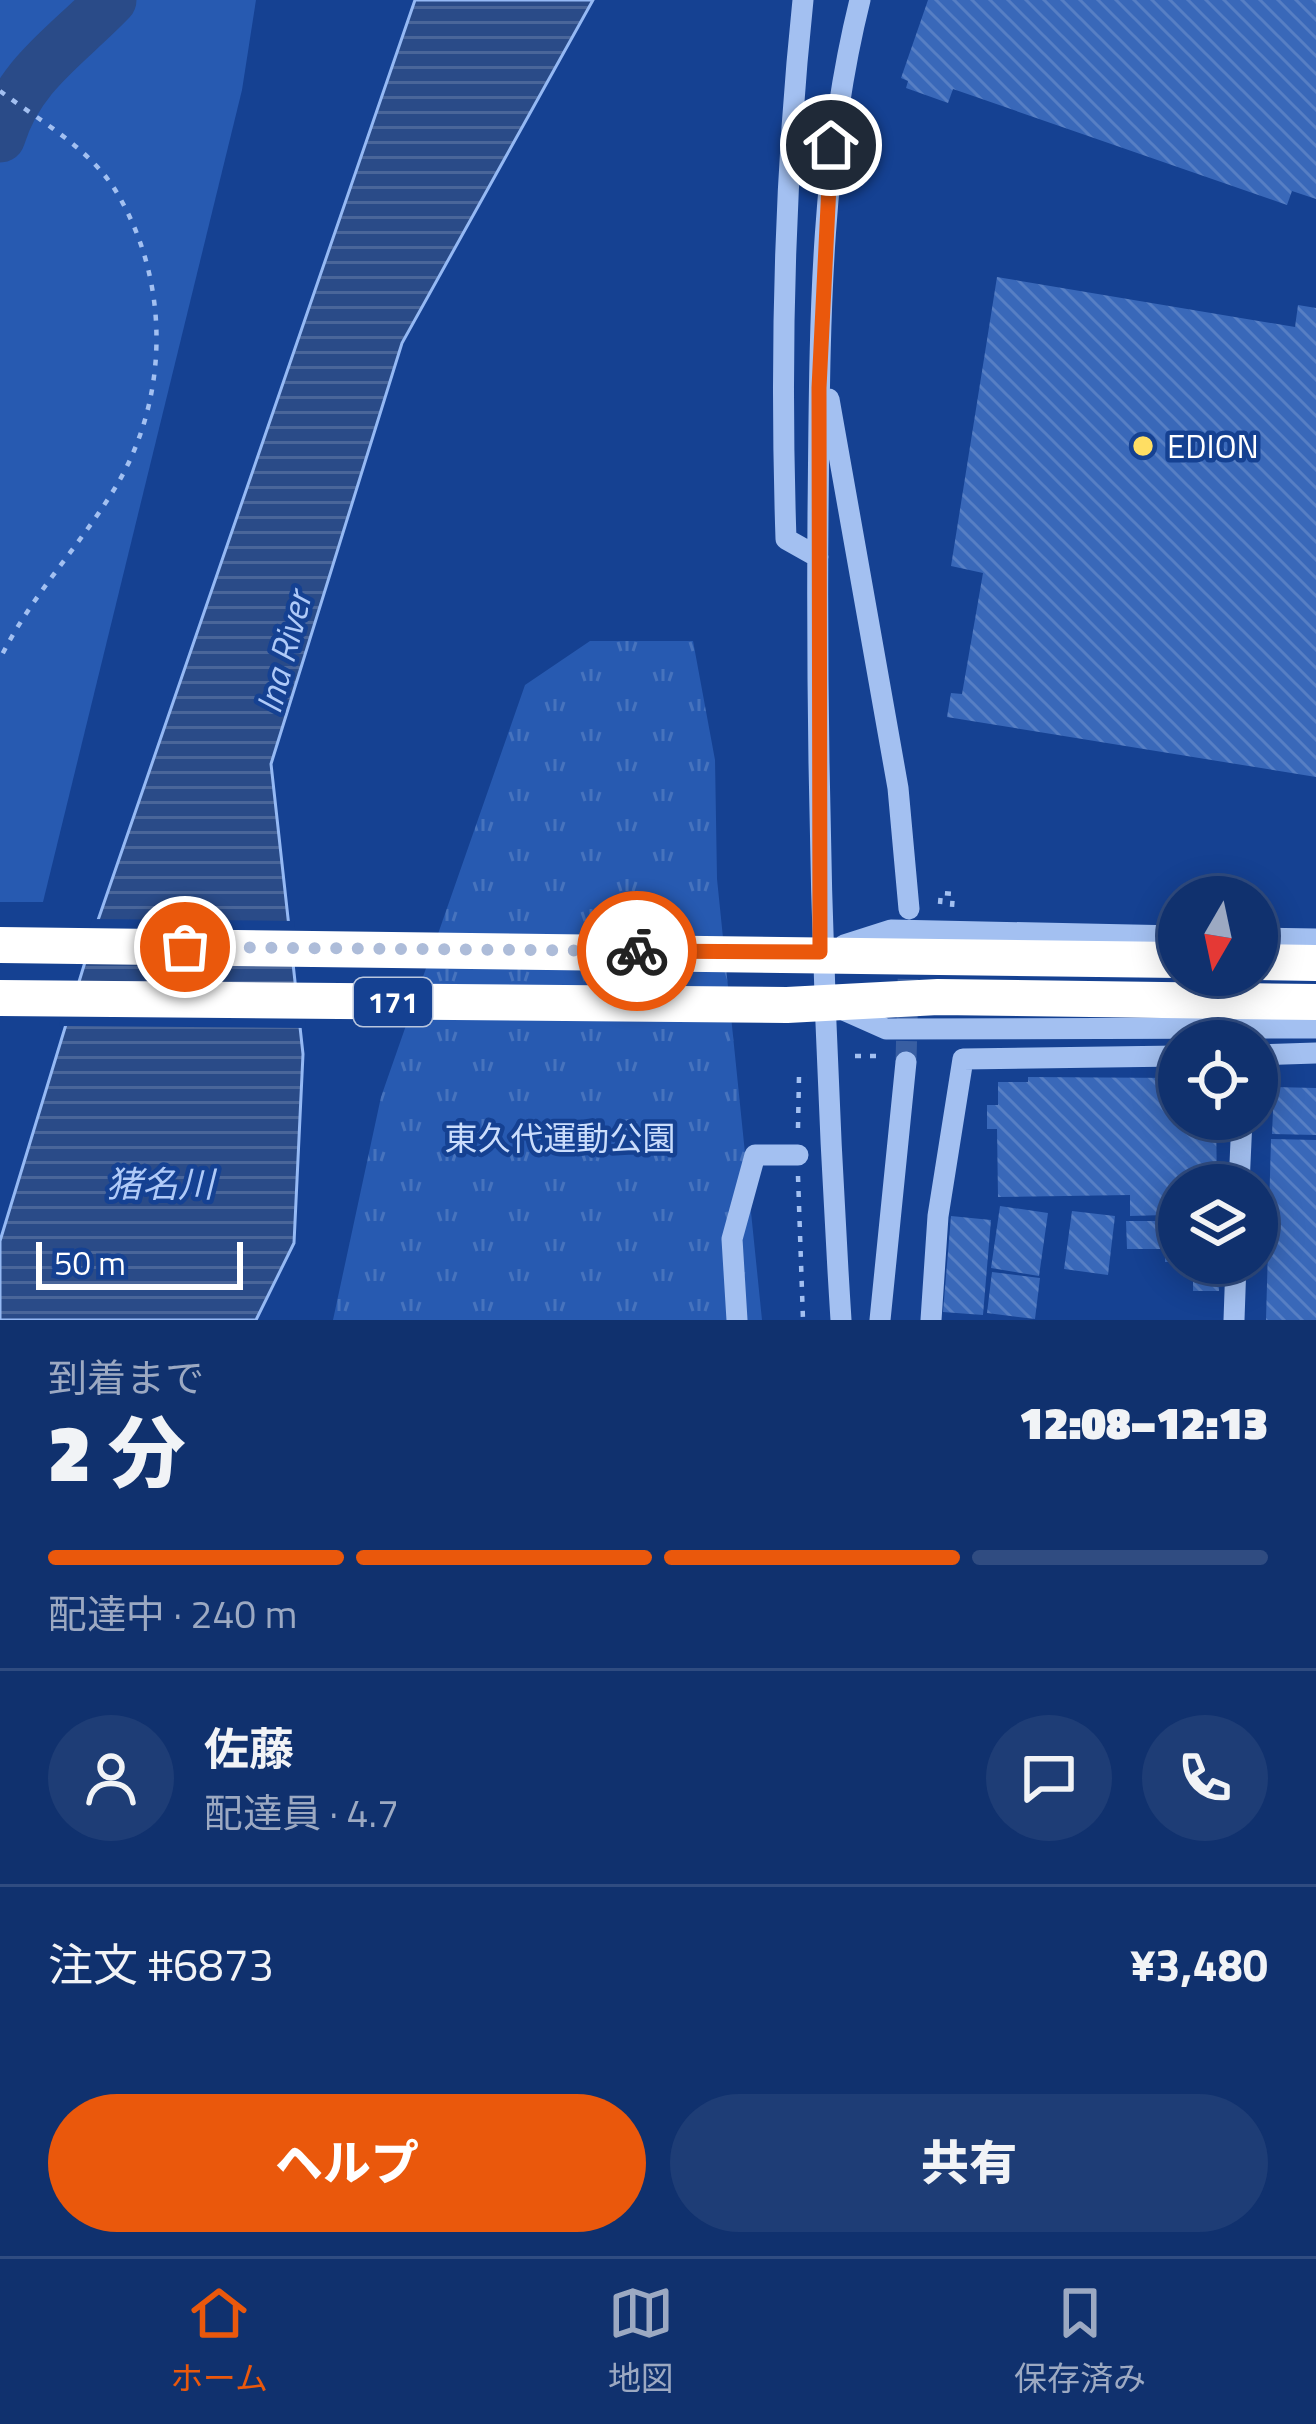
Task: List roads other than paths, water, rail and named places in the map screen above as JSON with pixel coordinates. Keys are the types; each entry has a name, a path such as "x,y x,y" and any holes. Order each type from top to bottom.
{"highway":[{"name":"171","path":"0,945 804,952 891,942 1158,959"},
{"path":"1278,962 1316,963"},
{"name":"171","path":"0,998 805,1003 886,1014 1316,1002"}],"street":[{"path":"803,0 788,150 782,413 786,539 818,557"},
{"path":"841,1320 825,1076 805,1003 804,952 820,346 831,145 860,0"},
{"path":"820,346 898,788 909,909"},
{"path":"891,942 1158,936"},
{"path":"1278,938 1316,939"},
{"path":"886,1014 1316,1028"},
{"path":"1278,1054 1316,1053"},
{"path":"931,1320 938,1216 963,1059 1158,1056"},
{"path":"880,1320 906,1062"},
{"path":"736,1320 733,1239 755,1155 798,1155"},
{"path":"1234,1320 1235,1284"}],"water":[{"name":"猪名川","path":"415,0 593,0 402,343 271,764 303,1054 294,1243 256,1320 0,1320 0,1241 96,926"}],"waterway":[{"path":"0,137 32,78 111,0"}],"tunnel":[{"path":"906,1062 909,945"}],"place":[{"name":"EDION","path":"1143,446"}],"water label":[{"name":"Ina River","path":"283,652"}],"park label":[{"name":"東久代運動公園","path":"560,1138"}]}
